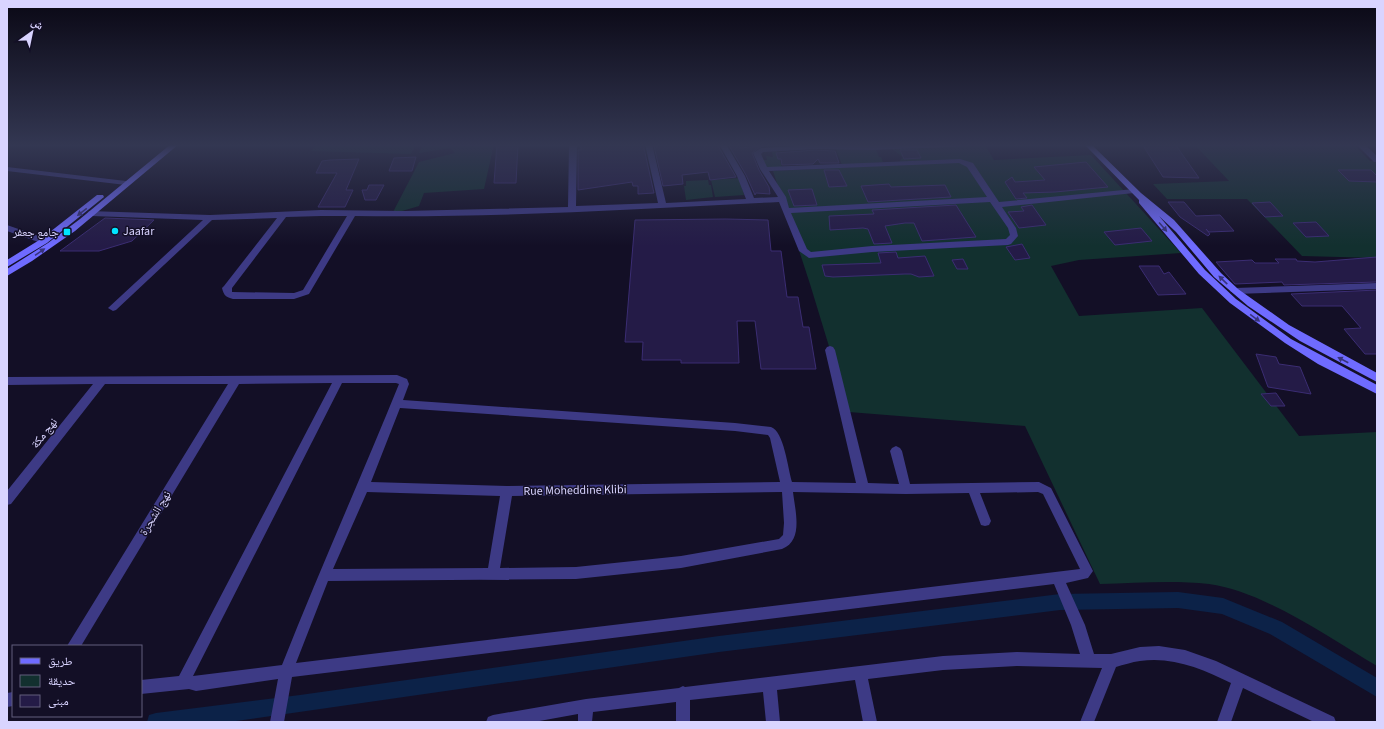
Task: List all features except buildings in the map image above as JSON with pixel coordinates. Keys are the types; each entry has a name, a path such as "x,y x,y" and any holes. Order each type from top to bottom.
{"street":[{"path":"84,178 126,182"},
{"path":"7,264 44,241 123,178"},
{"path":"7,273 52,244 92,213 131,178"},
{"path":"572,178 572,209"},
{"path":"657,178 663,206"},
{"path":"742,178 750,201"},
{"path":"769,178 782,199 803,251 810,255 872,248 1008,242 1014,236 1012,228 978,178"},
{"path":"1121,178 1137,194 1173,224 1210,267 1235,291 1263,313 1312,343 1377,378"},
{"path":"786,211 1137,194"},
{"path":"1137,194 1144,205 1202,272 1233,301 1288,341 1377,390"},
{"path":"92,213 210,218 284,214 404,214 663,206 782,199"},
{"path":"284,214 227,288 228,294 233,296 294,296 306,292 353,213"},
{"path":"113,308 210,218"},
{"path":"7,228 44,241"},
{"path":"1235,291 1377,286"},
{"path":"830,350 863,488"},
{"path":"189,682 186,676 339,379"},
{"path":"7,381 339,379 400,380 404,384 363,487 324,575 286,671 277,722"},
{"name":"نهج الشجرة","path":"75,645 236,380"},
{"name":"نهج مكة","path":"7,500 102,381"},
{"path":"324,575 576,573 607,571 681,562 782,544 789,537 790,523 787,487 775,436 771,431 727,426 397,404"},
{"path":"896,451 906,489"},
{"name":"Rue Moheddine Klibi","path":"363,487 507,491 787,487 906,489 1039,487 1045,489 1087,569 1084,574 1060,583"},
{"path":"973,488 985,521"},
{"path":"493,573 507,491"},
{"path":"142,687 189,682 196,684 286,671 609,631 1060,583 1078,625 1089,660"},
{"path":"493,722 586,706 683,693 975,660 1111,661 1140,654 1159,654 1178,656 1210,666 1330,722"},
{"path":"1087,722 1111,661"},
{"path":"860,672 870,722"},
{"path":"1224,722 1239,680"},
{"path":"769,683 774,722"},
{"path":"683,693 683,722"},
{"path":"585,722 586,706"}],"green space":[{"path":"411,178 486,178 484,189 424,193 419,206 392,214"},
{"path":"740,178 744,195 715,197 711,180"},
{"path":"775,178 1112,178 1181,253 1079,260 1051,266 1079,316 1202,308 1299,436 1377,432 1377,666 1296,617 1230,588 1209,584 1182,582 1100,584 1025,426 849,412 810,284"},
{"path":"1226,178 1377,178 1377,258 1302,256 1247,199 1167,199 1153,184 1229,181"},
{"path":"708,180 709,185 711,185 713,197 686,200 684,186 686,186 686,181"}],"waterway":[{"path":"156,722 300,704 719,644 1060,602 1178,600 1223,606 1276,628 1377,688"}],"place":[{"name":"Jaafar","path":"115,231"},
{"name":"جامع جعفر","path":"67,232"}]}
